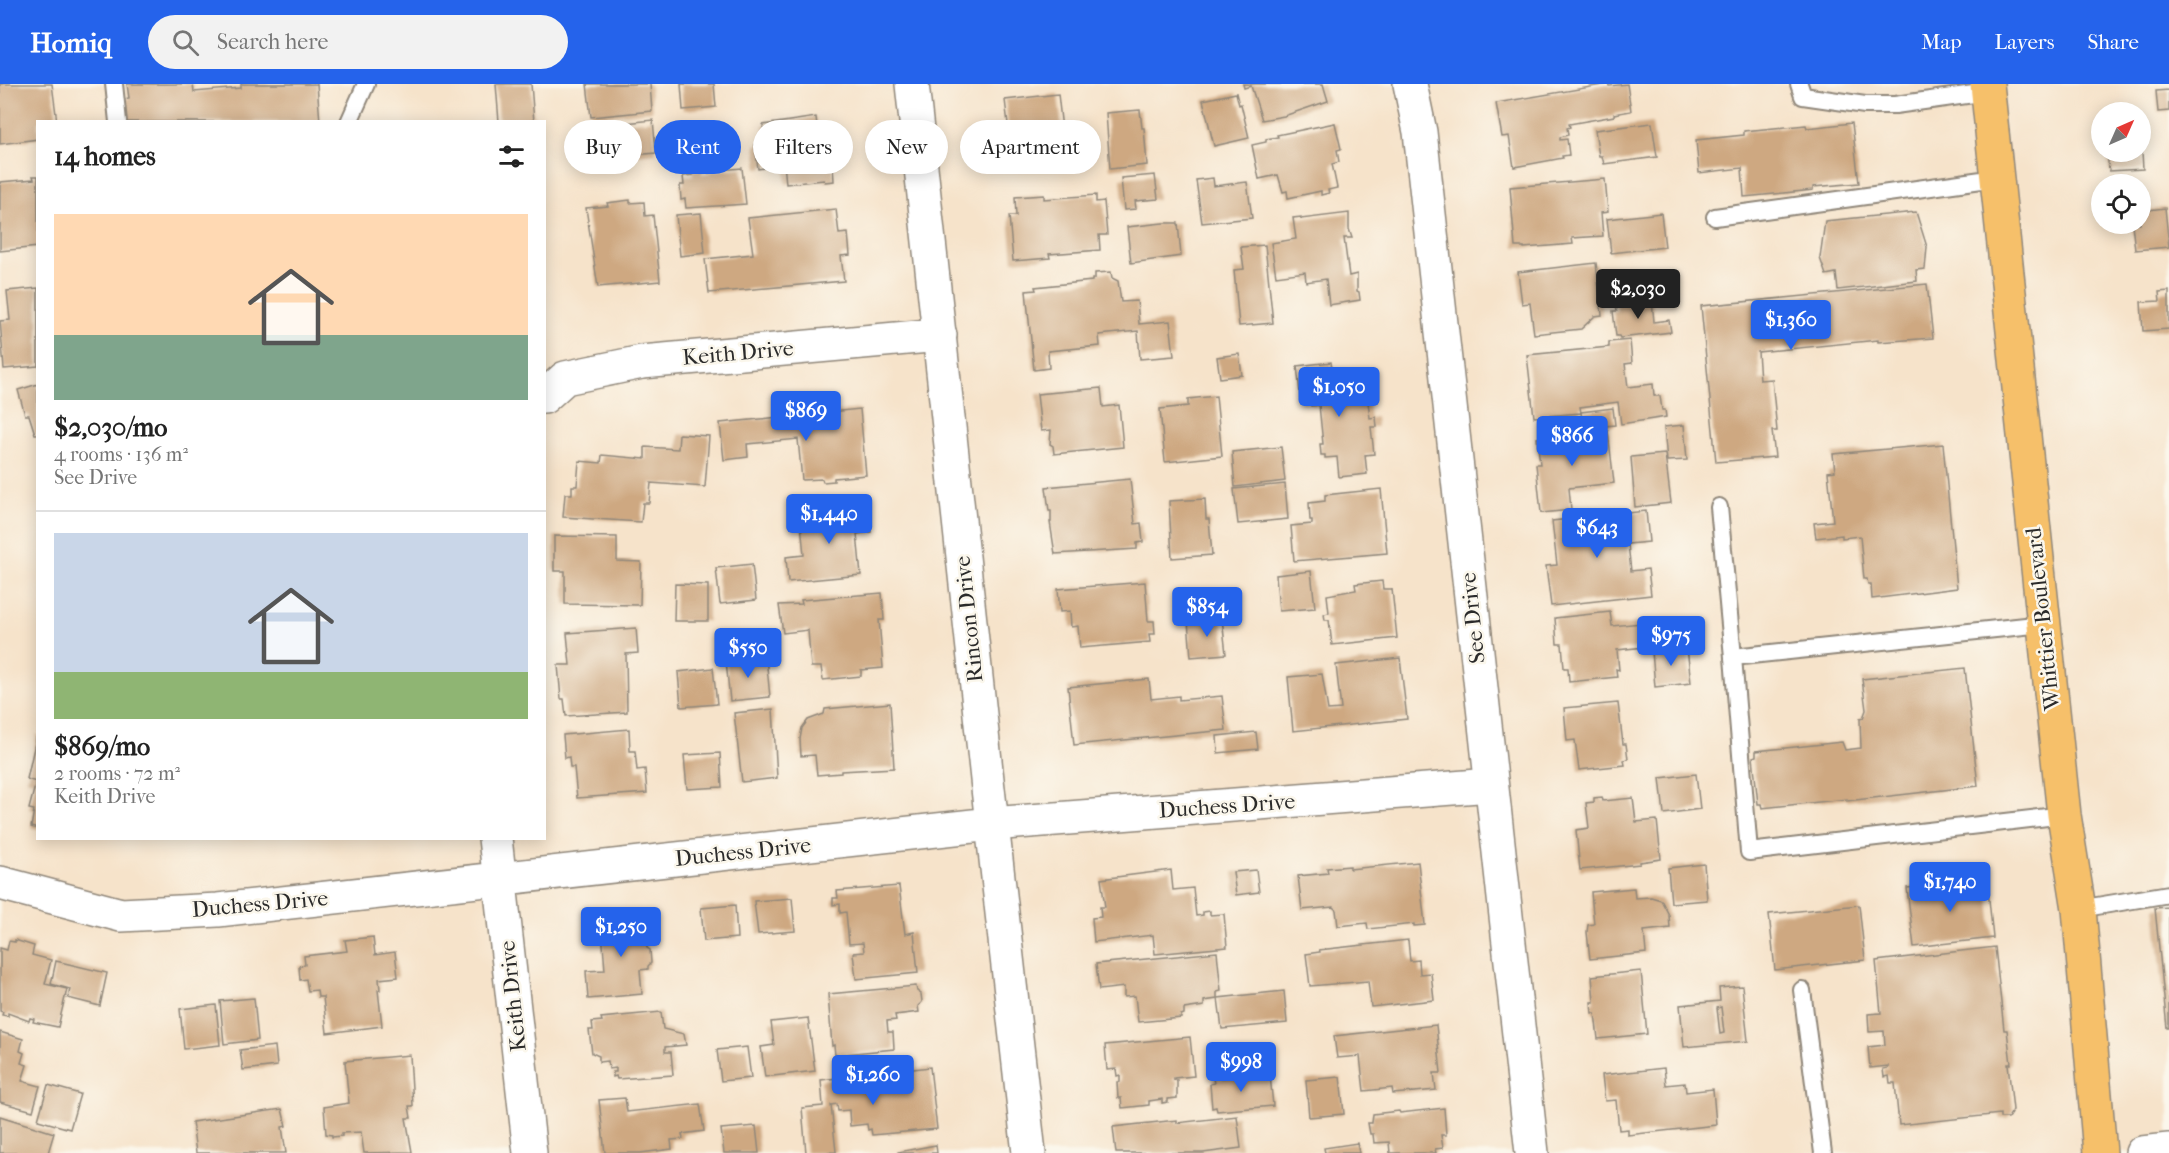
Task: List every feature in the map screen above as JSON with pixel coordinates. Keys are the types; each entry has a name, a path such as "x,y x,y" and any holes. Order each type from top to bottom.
{"main road":[{"name":"Whittier Boulevard","path":"1987,88 2064,815 2079,909 2100,1153"}],"street":[{"name":"Rincon Drive","path":"912,84 991,824 1029,1153"},
{"name":"See Drive","path":"1410,84 1420,132 1532,1153"},
{"name":"Keith Drive","path":"546,395 565,378 642,362 940,335"},
{"name":"Duchess Drive","path":"0,883 121,915 218,910 991,824 1491,785"},
{"name":"Keith Drive","path":"495,840 530,1153"},
{"path":"2142,1153 2169,1150"}],"lane":[{"path":"114,84 118,120"},
{"path":"350,120 366,84"},
{"path":"1799,84 1803,96 1865,105 1895,105 1987,88"},
{"path":"1714,217 1996,178"},
{"path":"1719,507 1749,852 2064,815"},
{"path":"1733,657 2044,624"},
{"path":"2079,909 2169,894"},
{"path":"1802,990 1823,1153"}],"building":[{"path":"0,84 52,84 57,120 36,120 36,139 0,144"},
{"path":"127,84 193,84 194,92 241,88 241,84 317,84 320,120 126,120 124,99 129,98"},
{"path":"496,84 531,84 534,120 499,120"},
{"path":"587,84 650,84 652,111 591,117"},
{"path":"681,84 714,84 716,107 683,110"},
{"path":"1243,84 1323,84 1328,101 1284,116 1262,120 1251,86 1244,88"},
{"path":"1608,84 1609,86 1627,84 1631,111 1569,124 1568,135 1560,137 1560,140 1567,139 1569,155 1514,167 1509,136 1502,137 1496,103"},
{"path":"2169,90 2169,111 2158,112 2156,91"},
{"path":"1236,93 1249,138 1214,146 1203,100"},
{"path":"1058,94 1061,120 1008,120 1005,100"},
{"path":"1140,110 1147,165 1110,169 1106,113"},
{"path":"816,117 816,120 796,120"},
{"path":"653,120 654,153 642,154 642,121"},
{"path":"1335,123 1341,149 1337,150 1339,162 1332,164 1337,188 1321,195 1321,191 1288,198 1287,191 1283,192 1278,175 1259,179 1252,145 1266,142 1266,139 1278,137 1277,135"},
{"path":"1652,123 1657,157 1604,164 1602,156 1599,156 1595,130"},
{"path":"1852,123 1859,183 1744,197 1742,168 1699,173 1696,140 1744,135 1744,131"},
{"path":"2108,162 2143,162 2143,169 2109,171"},
{"path":"742,168 746,204 686,208 685,199 681,200 680,185 684,185 683,176 741,174"},
{"path":"785,174 834,174 834,181 786,184"},
{"path":"1155,175 1158,199 1135,201 1136,209 1124,210 1121,178"},
{"path":"33,176 36,176 36,247 0,251 0,182 34,179"},
{"path":"1213,178 1214,186 1247,182 1252,218 1202,223 1196,180"},
{"path":"1605,179 1608,212 1601,213 1603,236 1572,238 1573,244 1515,247 1510,187"},
{"path":"1044,195 1044,199 1096,195 1096,202 1104,201 1107,235 1099,235 1100,250 1049,254 1050,258 1013,261 1009,216 1016,216 1015,197"},
{"path":"630,200 630,203 644,202 645,216 653,215 660,281 598,287 586,208 608,206 607,203"},
{"path":"2165,208 2169,247 2135,250 2133,234 2151,234 2151,210"},
{"path":"836,209 839,234 848,233 850,255 841,256 844,281 709,293 705,259 753,254 748,218"},
{"path":"1916,212 1927,247 1925,269 1916,270 1917,281 1838,290 1836,273 1826,275 1820,258 1825,221"},
{"path":"701,213 705,253 680,256 676,215"},
{"path":"1349,213 1349,229 1352,238 1344,238 1349,276 1357,274 1357,291 1360,300 1329,305 1326,279 1306,282 1305,272 1276,276 1271,243 1296,239 1293,218"},
{"path":"1661,213 1665,247 1611,253 1607,219"},
{"path":"1178,223 1181,256 1131,263 1127,227"},
{"path":"1265,245 1273,323 1239,326 1234,270 1244,269 1241,247"},
{"path":"1596,263 1602,315 1595,316 1581,329 1534,334 1530,303 1522,304 1518,272"},
{"path":"1111,272 1112,278 1118,281 1121,302 1137,301 1139,324 1170,321 1174,356 1140,359 1138,331 1099,335 1100,346 1048,351 1049,368 1034,370 1026,291 1036,290 1035,287 1092,281 1095,279 1095,273"},
{"path":"1927,284 1933,338 1878,342 1878,340 1758,352 1760,380 1772,379 1777,431 1772,431 1775,457 1716,462 1701,306"},
{"path":"36,288 36,366 4,369 0,321 10,320 7,291"},
{"path":"2169,291 2169,329 2143,331 2141,302 2160,301 2159,292"},
{"path":"1652,301 1654,322 1669,320 1671,332 1620,338 1616,336 1613,311 1617,311 1616,304"},
{"path":"1630,340 1632,363 1625,364 1628,387 1653,384 1654,396 1660,396 1662,410 1665,410 1666,417 1621,424 1618,402 1580,407 1581,413 1534,417 1527,355 1609,347 1609,342"},
{"path":"1239,354 1242,375 1220,378 1217,357"},
{"path":"1331,362 1336,381 1347,380 1349,396 1367,394 1370,418 1376,417 1377,427 1371,427 1374,454 1365,455 1367,474 1339,477 1337,457 1325,458 1325,455 1321,455 1320,444 1323,444 1319,405 1311,406 1311,402 1301,403 1297,366"},
{"path":"36,385 36,434 29,415 25,415 18,390"},
{"path":"1101,388 1103,407 1119,405 1123,447 1054,454 1053,446 1050,444 1051,430 1041,431 1037,394"},
{"path":"1216,396 1222,456 1165,462 1160,409 1188,406 1188,399"},
{"path":"1613,408 1615,425 1583,428 1581,412"},
{"path":"860,409 866,475 834,478 834,481 823,482 822,479 802,480 798,439 747,444 748,457 724,460 720,423"},
{"path":"1684,425 1687,460 1667,461 1664,427"},
{"path":"1608,431 1614,483 1569,488 1571,510 1541,513 1536,464 1540,464 1537,438"},
{"path":"679,434 709,436 705,487 651,483 649,503 643,503 641,522 563,517 565,494 572,494 572,486 577,486 579,461 601,463 602,455 645,459 645,447 678,449"},
{"path":"1943,444 1957,588 1872,599 1871,584 1864,579 1860,536 1842,538 1842,535 1816,538 1814,523 1833,521 1828,472 1835,471 1833,454"},
{"path":"1281,447 1285,481 1235,487 1232,452"},
{"path":"1665,454 1671,503 1635,507 1631,457"},
{"path":"1130,479 1135,524 1141,523 1143,542 1137,543 1137,549 1055,554 1046,487"},
{"path":"1285,484 1288,519 1238,524 1234,489"},
{"path":"1381,489 1387,553 1294,561 1291,526 1312,524 1309,503 1325,501 1325,495"},
{"path":"1205,499 1212,555 1172,558 1169,501"},
{"path":"868,507 871,532 857,534 861,575 788,582 786,557 804,555 800,513"},
{"path":"1646,511 1649,542 1628,544 1631,571 1648,569 1651,595 1551,606 1546,566 1557,565 1552,521"},
{"path":"554,536 617,537 617,561 641,562 640,605 565,604 565,571 554,571"},
{"path":"752,564 756,600 720,604 716,568"},
{"path":"1311,571 1315,608 1279,611 1276,575"},
{"path":"1382,581 1383,589 1392,589 1397,638 1332,645 1329,620 1325,620 1324,614 1329,613 1327,595 1356,590 1355,584"},
{"path":"1145,582 1148,621 1154,621 1155,634 1149,634 1150,642 1080,648 1078,626 1071,627 1070,611 1060,612 1058,589"},
{"path":"675,584 708,585 708,621 674,621"},
{"path":"882,593 884,620 879,620 883,668 861,670 861,676 823,680 821,667 811,667 808,630 783,633 779,605 802,604 801,600"},
{"path":"1610,612 1612,626 1651,622 1654,646 1617,650 1619,670 1616,669 1617,677 1569,682 1568,668 1564,668 1562,644 1557,644 1555,618"},
{"path":"1222,618 1226,654 1191,657 1188,621"},
{"path":"636,628 638,653 626,654 627,712 566,716 564,699 561,699 558,665 570,665 567,633"},
{"path":"1670,647 1670,650 1687,648 1691,683 1655,687 1652,651"},
{"path":"766,657 770,697 730,701 726,661"},
{"path":"1400,658 1407,719 1293,731 1288,677 1322,674 1328,710 1341,709 1336,665"},
{"path":"713,668 717,704 681,707 678,672"},
{"path":"1965,668 1978,786 1762,808 1761,804 1758,804 1753,757 1756,756 1756,751 1842,742 1845,750 1861,748 1860,719 1863,718 1866,710 1862,679"},
{"path":"1149,679 1151,699 1179,696 1179,700 1222,696 1226,730 1074,745 1068,687"},
{"path":"890,703 894,768 841,771 841,773 817,775 815,755 801,756 802,728 808,720 824,714 825,709"},
{"path":"1618,703 1623,744 1626,744 1628,759 1624,760 1625,765 1579,770 1575,740 1567,741 1564,708"},
{"path":"773,709 777,778 742,782 734,713"},
{"path":"629,729 630,751 635,751 637,770 645,769 647,793 577,798 574,767 570,767 569,757 565,758 563,735"},
{"path":"1256,732 1258,749 1218,753 1217,736"},
{"path":"36,738 36,782 27,779"},
{"path":"720,753 722,787 687,789 684,755"},
{"path":"1696,774 1700,809 1664,814 1660,778"},
{"path":"36,782 36,828 31,827 34,810 29,809"},
{"path":"1602,797 1603,801 1633,798 1636,822 1657,820 1661,859 1640,862 1640,864 1580,870 1576,830 1589,828 1586,803 1594,802 1594,798"},
{"path":"1418,862 1425,925 1368,929 1367,923 1338,926 1336,910 1333,907 1302,910 1298,876 1328,873 1327,868 1350,866 1350,869"},
{"path":"1704,864 1707,900 1671,903 1668,868"},
{"path":"1171,870 1173,890 1193,888 1196,916 1210,911 1210,915 1224,914 1227,947 1155,954 1153,935 1094,942 1092,918 1101,917 1100,907 1105,907 1101,879"},
{"path":"1256,870 1259,892 1236,895 1233,872"},
{"path":"1987,880 1993,938 1914,947 1907,888"},
{"path":"899,886 905,934 914,932 918,973 856,979 853,953 864,952 863,943 849,944 846,912 840,913 840,904 833,905 833,898 838,898 837,891"},
{"path":"1634,888 1635,898 1651,897 1661,900 1669,915 1670,928 1644,931 1646,953 1590,959 1587,932 1588,925 1594,924 1591,892"},
{"path":"792,898 795,931 758,934 754,901"},
{"path":"735,905 737,938 704,941 701,908"},
{"path":"1859,905 1865,960 1775,970 1769,914"},
{"path":"2169,907 2169,1028 2167,1028 2155,908"},
{"path":"644,914 647,948 650,950 651,963 648,969 640,970 642,994 588,999 586,971 605,970 601,918"},
{"path":"373,937 375,955 395,952 398,977 379,979 382,1026 327,1033 323,997 318,997 317,990 308,991 306,979 300,980 299,966 305,965 304,956 347,951 345,940"},
{"path":"15,940 34,946 32,955 51,960 45,984 67,989 58,1027 33,1022 34,1019 30,1018 29,1021 8,1013 8,1016 2,1015 3,1012 0,1011 0,948 7,950 9,941 15,942"},
{"path":"1408,940 1410,961 1419,960 1420,974 1431,973 1434,1000 1371,1007 1368,981 1310,986 1306,954 1320,952 1319,950"},
{"path":"1995,947 2004,1030 2007,1030 2011,1064 2008,1064 2013,1110 2008,1118 2000,1118 2000,1114 1899,1125 1895,1083 1890,1083 1889,1076 1884,1077 1883,1069 1888,1066 1870,1068 1868,1047 1885,1045 1884,1031 1869,1032 1868,1014 1881,1013 1876,961"},
{"path":"1217,952 1221,991 1217,992 1217,999 1204,1001 1204,1006 1184,1009 1181,1018 1138,1022 1135,996 1124,997 1124,987 1099,990 1096,964"},
{"path":"56,961 107,973 100,1006 68,998 70,989 51,984"},
{"path":"1641,971 1647,1034 1598,1039 1595,1013 1592,1013 1591,1002 1594,1002 1592,976"},
{"path":"916,986 917,991 921,994 922,1002 918,1006 919,1012 895,1015 896,1020 887,1021 888,1032 893,1032 894,1049 835,1055 834,1045 832,1046 828,994"},
{"path":"1742,986 1748,1041 1684,1047 1680,1005 1720,1001 1719,988","holes":["1721,1007 1724,1033 1720,1034 1717,1008"]},
{"path":"1284,991 1287,1023 1222,1029 1218,998"},
{"path":"254,998 258,1040 224,1044 220,1001"},
{"path":"216,1005 220,1045 184,1049 180,1009"},
{"path":"661,1012 663,1029 684,1034 686,1045 665,1047 665,1052 671,1052 673,1075 617,1079 616,1076 613,1077 616,1068 609,1069 608,1061 599,1062 599,1056 592,1053 589,1030 593,1030 592,1022 602,1021 601,1018"},
{"path":"808,1018 815,1071 765,1077 761,1047 774,1045 771,1022"},
{"path":"1436,1025 1441,1073 1434,1073 1436,1090 1393,1094 1392,1088 1364,1091 1360,1056 1337,1058 1334,1036"},
{"path":"0,1032 23,1039 20,1051 24,1053 21,1063 27,1065 22,1081 40,1086 33,1111 0,1102"},
{"path":"1190,1037 1194,1076 1174,1078 1177,1080 1177,1098 1168,1099 1168,1102 1162,1103 1162,1099 1149,1101 1149,1105 1122,1108 1121,1098 1118,1098 1117,1082 1120,1082 1120,1075 1117,1076 1116,1069 1107,1070 1105,1045"},
{"path":"275,1046 277,1066 243,1070 240,1050"},
{"path":"747,1047 751,1078 721,1081 717,1050"},
{"path":"410,1055 413,1106 409,1106 411,1118 406,1118 412,1152 364,1153 361,1132 342,1133 342,1136 332,1137 326,1134 324,1107 349,1103 345,1061"},
{"path":"930,1067 937,1129 872,1135 867,1124 850,1126 849,1110 838,1111 837,1104 831,1105 836,1152 806,1153 802,1108 823,1106 821,1080"},
{"path":"1664,1068 1666,1085 1685,1083 1686,1092 1713,1089 1716,1125 1628,1135 1628,1129 1619,1130 1616,1100 1605,1101 1602,1075"},
{"path":"1252,1075 1252,1077 1270,1075 1273,1106 1217,1111 1216,1107 1212,1108 1210,1084 1214,1083 1213,1079"},
{"path":"1340,1077 1344,1114 1309,1117 1306,1080"},
{"path":"48,1085 80,1094 70,1129 38,1120"},
{"path":"625,1098 627,1112 700,1104 704,1131 682,1134 683,1139 671,1140 672,1149 640,1153 605,1153 599,1100"},
{"path":"1444,1108 1446,1135 1441,1135 1443,1148 1435,1149 1436,1153 1390,1153 1389,1142 1374,1143 1373,1134 1370,1134 1368,1123 1372,1123 1373,1114"},
{"path":"282,1109 286,1126 282,1127 286,1153 196,1153 192,1122"},
{"path":"0,1116 54,1133 48,1153 0,1153"},
{"path":"1237,1116 1241,1148 1203,1153 1116,1153 1113,1127"},
{"path":"756,1126 759,1153 724,1153 721,1129"},
{"path":"1357,1143 1359,1153 1325,1153 1324,1148"},
{"path":"936,1145 937,1153 898,1153 898,1152"}]}
